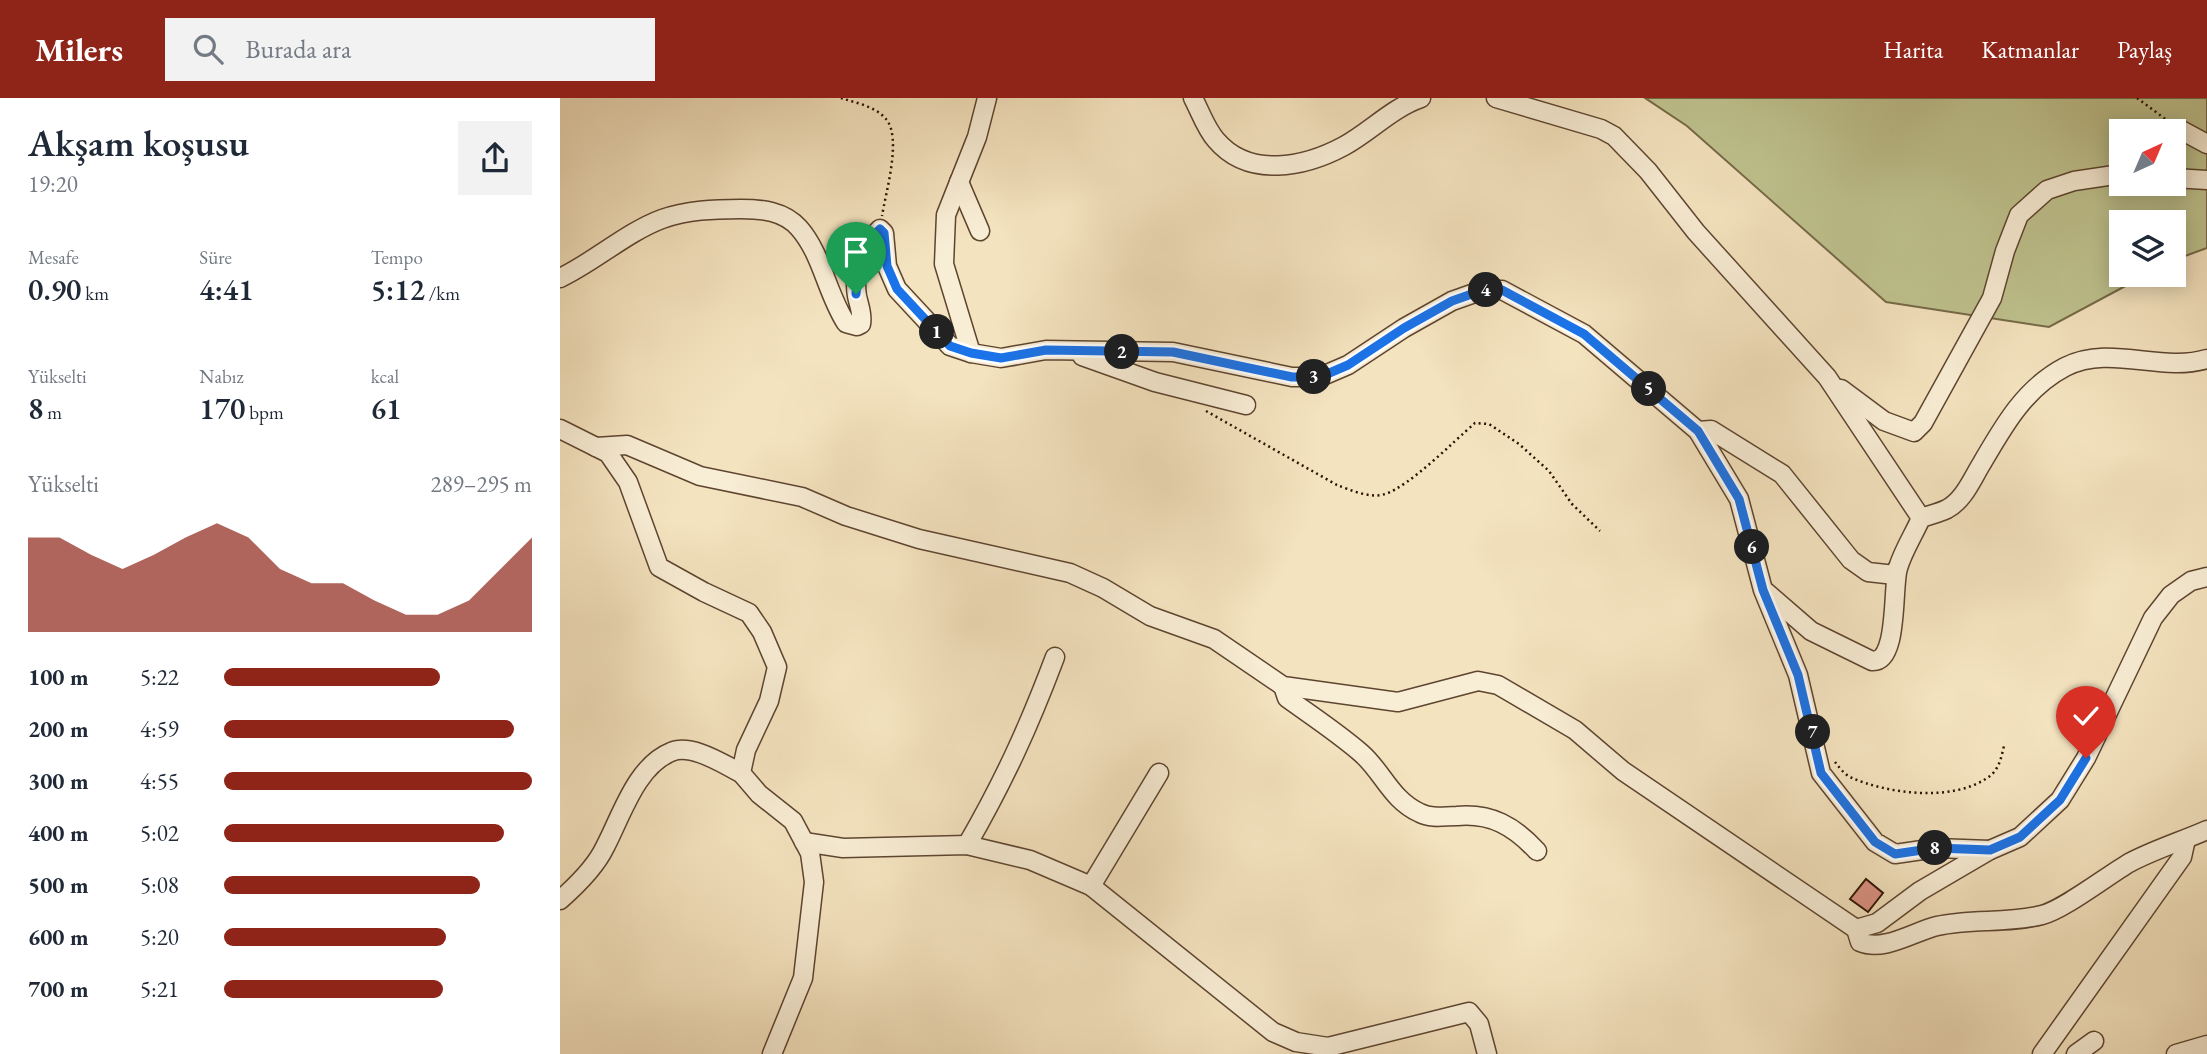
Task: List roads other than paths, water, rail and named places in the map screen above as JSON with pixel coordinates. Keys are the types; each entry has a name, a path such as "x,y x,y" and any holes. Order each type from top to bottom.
{"street":[{"path":"971,353 944,264 946,215 977,137 987,98"},
{"path":"1193,98 1216,140 1240,160 1278,167 1303,164 1345,146 1406,103 1421,98"},
{"path":"1496,98 1601,129 1614,136 1648,171 1696,232 1830,381 1921,518"},
{"path":"2186,133 2207,144"},
{"path":"1830,381 1884,421 1914,432 1923,423 1992,299 2005,251 2019,215 2047,190 2074,181 2109,176"},
{"path":"2186,179 2207,180"},
{"path":"959,182 980,231"},
{"path":"560,278 661,219 704,209 757,209 780,213 799,227 846,323 857,326 861,324 856,294 858,268 867,241 880,229 884,233 887,266 897,289 950,346 1001,358 1046,350 1173,352 1292,377 1320,377 1348,365 1404,328 1452,301 1483,290 1502,290 1584,334 1698,431 1739,499 1763,590 1798,675 1821,773 1875,842 1895,854 1936,848 1990,850"},
{"path":"1065,351 1155,382 1246,405"},
{"path":"1698,431 1712,430 1782,474 1851,560 1868,572 1895,575 1921,518 1948,509 1962,496 2001,429 2036,386 2065,367 2092,357 2168,364 2207,359"},
{"path":"560,429 608,453 628,482 659,567 704,592 749,612 762,632 777,667 769,701 746,750 741,772"},
{"path":"596,447 627,445 700,476 802,497 846,516 978,555 1070,573 1103,588 1150,616 1214,639 1283,686 1398,702 1478,681 1497,685 1575,730 1623,771 1856,929 1860,942 1870,946 1935,927 1969,921 2005,923 2045,915 2132,862 2207,830"},
{"path":"1763,590 1811,631 1876,662 1885,656 1890,644 1898,569"},
{"path":"1856,929 1877,923 1920,891 1990,850 2020,837 2060,800 2086,758 2134,654 2154,618 2171,595 2191,581 2207,577"},
{"path":"967,845 999,791 1027,733 1055,657"},
{"path":"1283,686 1287,698 1378,769 1391,793 1406,805 1421,814 1438,818 1475,815 1493,818 1510,827 1537,851"},
{"path":"560,900 604,850 626,801 646,771 671,751 693,751 741,772 759,794 793,821 810,853 814,882 803,978 772,1054"},
{"path":"1091,887 1159,773"},
{"path":"2042,1054 2182,857 2186,839"},
{"path":"804,842 844,848 967,845 1030,860 1091,887 1273,1032 1296,1042 1327,1051 1469,1012 1479,1024 1487,1054"},
{"path":"2076,1054 2094,1041"},
{"path":"2176,1054 2207,1045"}]}
